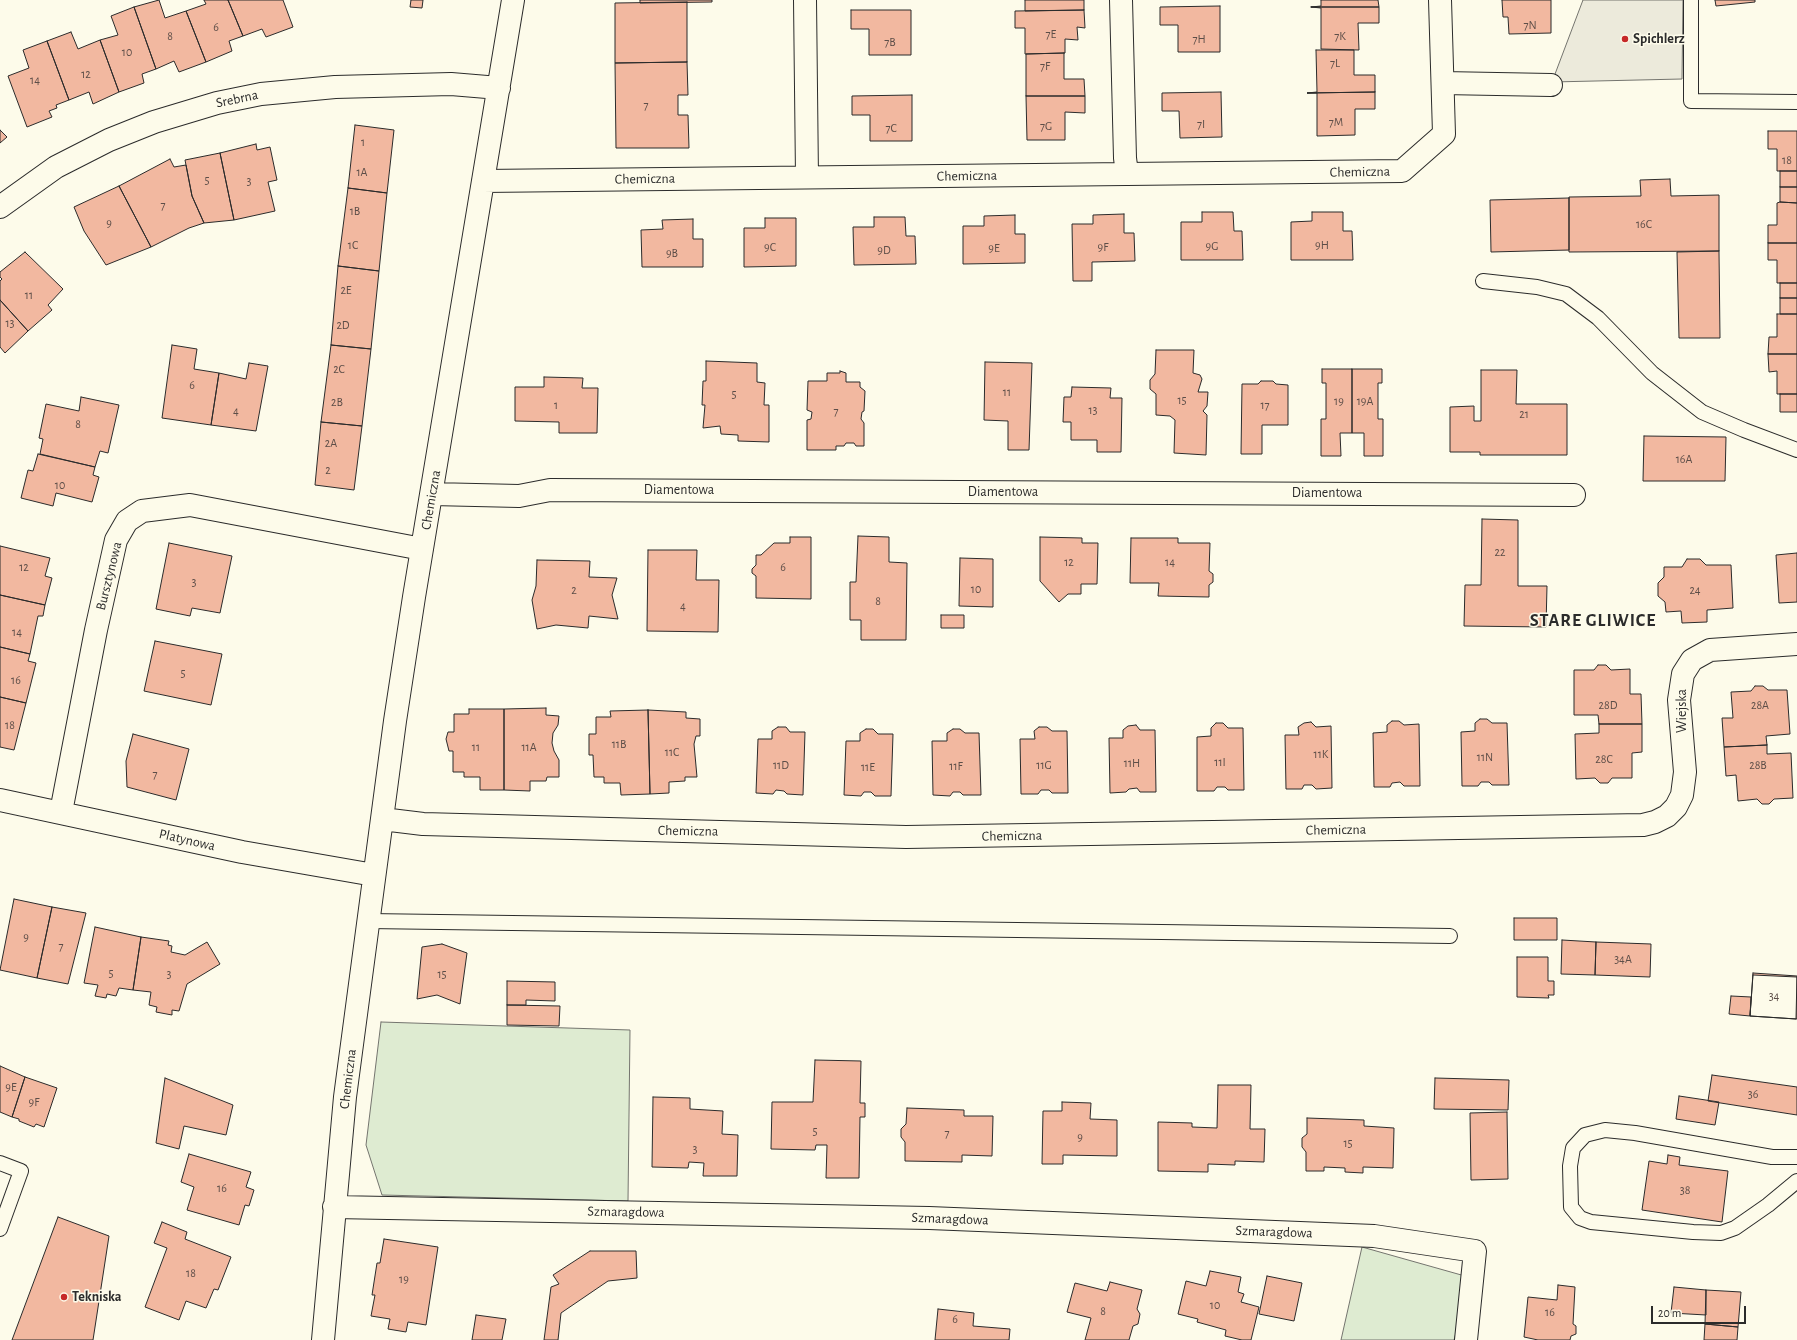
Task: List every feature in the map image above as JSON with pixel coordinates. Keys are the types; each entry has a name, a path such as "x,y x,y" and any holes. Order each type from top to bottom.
{"street":[{"name":"Chemiczna","path":"323,1340 345,1097 374,875 422,550 513,0"},
{"path":"805,0 807,177"},
{"path":"1121,0 1125,158 1127,174"},
{"name":"Chemiczna","path":"483,181 1402,171 1444,134 1440,0"},
{"path":"1442,83 1551,85"},
{"name":"Srebrna","path":"0,207 56,167 109,140 154,122 217,103 261,94 335,87 451,84 498,88"},
{"name":"Diamentowa","path":"432,494 519,496 558,490 1574,495"},
{"name":"Bursztynowa","path":"61,812 96,630 116,540 127,521 142,511 190,505 422,550"},
{"name":"Wiejska","path":"1643,824 1655,822 1667,816 1676,807 1682,795 1684,772 1679,700 1683,674 1692,660 1710,650 1797,644"},
{"name":"Platynowa","path":"0,800 242,852 374,875"},
{"name":"Chemiczna","path":"382,819 423,824 906,837 1643,824"},
{"name":"Szmaragdowa","path":"334,1207 929,1218 1374,1236 1475,1251 1466,1340"}],"lane":[{"path":"1691,0 1690,101 1797,102"},
{"path":"1484,281 1538,287 1566,294 1598,318 1652,373 1702,412 1797,450"},
{"path":"368,921 1450,936"},
{"path":"1797,1157 1772,1157 1634,1133 1605,1130 1585,1135 1573,1148 1570,1166 1571,1207 1580,1218 1591,1222 1693,1232 1721,1233 1735,1228 1768,1205 1797,1181"},
{"path":"0,1163 21,1171 0,1229"}],"green space":[{"path":"381,1022 630,1030 628,1201 382,1195 366,1145"},
{"path":"1362,1247 1472,1278 1454,1340 1341,1340"}],"shaded area":[{"name":"Spichlerz","path":"1583,0 1683,0 1682,79 1552,82"}],"building":[{"path":"159,0 165,18 186,11 206,62 179,72 174,61 156,69 134,7"},
{"path":"204,0 228,0 243,36 229,41 232,51 206,62 186,11 206,4"},
{"path":"228,0 283,0 293,27 266,37 262,29 243,36"},
{"path":"411,0 423,0 422,8 410,7"},
{"path":"640,0 712,0 712,2 640,3"},
{"path":"1025,0 1084,0 1084,10 1025,11"},
{"path":"1321,0 1378,0 1379,7 1311,7 1321,6"},
{"path":"1502,0 1551,0 1551,33 1509,34 1508,17 1503,17"},
{"path":"1715,0 1755,0 1755,2 1716,6"},
{"path":"687,2 687,62 615,63 615,3"},
{"path":"1220,6 1220,52 1178,52 1178,25 1160,25 1160,7"},
{"path":"134,7 156,69 142,74 144,83 119,92 100,40 118,35 111,16"},
{"path":"1311,7 1379,7 1379,23 1358,23 1359,50 1321,49 1321,8"},
{"path":"851,10 911,10 911,55 869,55 869,29 851,29"},
{"path":"1084,10 1085,28 1077,27 1078,40 1065,39 1065,53 1025,54 1025,28 1015,28 1015,11"},
{"path":"71,32 78,49 100,40 119,92 93,104 89,92 69,100 47,41"},
{"path":"47,41 69,100 56,105 57,108 49,111 52,117 27,127 8,76 29,68 23,50"},
{"path":"1316,50 1354,50 1354,75 1375,75 1375,92 1307,93 1317,92"},
{"path":"1064,53 1064,79 1084,79 1085,96 1026,96 1026,54"},
{"path":"687,62 688,95 678,95 678,115 688,115 689,148 616,148 615,63"},
{"path":"1221,92 1222,137 1180,138 1179,111 1162,111 1162,93"},
{"path":"1375,92 1375,109 1355,109 1355,135 1317,136 1317,93 1307,93"},
{"path":"912,95 912,141 870,141 870,115 852,115 852,96"},
{"path":"1026,96 1085,96 1085,113 1065,112 1065,140 1027,140"},
{"path":"355,125 394,130 387,193 348,188"},
{"path":"0,130 7,137 0,143"},
{"path":"1768,131 1797,131 1797,171 1777,171 1777,149 1768,149"},
{"path":"256,144 257,150 270,147 277,180 268,182 275,211 234,220 220,153"},
{"path":"220,153 234,220 204,223 192,196 185,160"},
{"path":"170,159 174,167 186,165 192,196 204,223 189,228 151,247 119,186"},
{"path":"1780,171 1797,171 1797,187 1780,187"},
{"path":"1670,179 1671,196 1719,195 1719,251 1569,252 1569,197 1641,196 1640,180"},
{"path":"119,186 151,247 106,265 84,231 74,207"},
{"path":"1780,187 1797,187 1797,203 1780,202"},
{"path":"348,188 387,193 379,271 338,266"},
{"path":"1569,198 1569,250 1491,252 1490,200"},
{"path":"1777,203 1797,203 1797,243 1768,243 1768,225 1777,225"},
{"path":"1202,212 1233,212 1234,231 1242,231 1243,260 1181,260 1181,222 1202,222"},
{"path":"1312,212 1343,212 1343,231 1352,231 1353,260 1291,260 1291,222 1312,221"},
{"path":"1124,214 1124,233 1134,233 1135,261 1092,262 1092,281 1073,281 1072,224 1093,224 1093,215"},
{"path":"1015,215 1015,234 1025,234 1025,263 963,264 963,226 984,226 984,216"},
{"path":"874,217 905,217 906,236 915,236 916,264 854,265 853,227 874,227"},
{"path":"765,218 796,218 796,266 744,267 744,228 765,228"},
{"path":"693,219 693,239 703,239 703,267 642,267 641,230 663,229 662,220"},
{"path":"1768,243 1797,243 1797,283 1777,283 1777,260 1768,260"},
{"path":"1719,251 1720,338 1679,338 1677,252"},
{"path":"25,252 63,289 48,305 52,310 28,331 0,300 0,281 2,279 0,277 0,272"},
{"path":"338,266 379,271 371,349 331,345"},
{"path":"1780,283 1797,283 1797,298 1780,298"},
{"path":"1780,298 1797,298 1797,314 1780,314"},
{"path":"0,300 28,331 5,353 0,347"},
{"path":"1777,314 1797,314 1797,354 1768,354 1769,337 1777,337"},
{"path":"172,345 197,349 194,369 219,373 211,425 162,418"},
{"path":"331,345 371,349 362,426 321,422"},
{"path":"1156,350 1194,350 1193,373 1200,375 1202,379 1198,392 1208,392 1207,406 1203,411 1207,415 1206,455 1174,453 1175,420 1170,416 1156,415 1156,394 1150,389 1150,380 1155,374"},
{"path":"1768,354 1797,354 1797,394 1777,394 1777,371 1769,372"},
{"path":"706,361 757,363 757,382 765,383 764,405 769,405 769,442 738,441 738,435 721,434 720,426 703,428 705,405 702,405 703,381 706,381"},
{"path":"985,362 1032,363 1029,450 1008,450 1008,421 984,420"},
{"path":"249,363 268,366 256,431 211,425 219,373 246,379"},
{"path":"1322,369 1352,369 1352,433 1340,433 1341,456 1321,456 1321,419 1326,419 1326,383 1322,383"},
{"path":"1352,369 1382,369 1382,383 1378,383 1378,419 1383,419 1383,456 1364,456 1364,433 1352,433"},
{"path":"1481,370 1517,370 1516,404 1567,404 1567,455 1480,455 1480,452 1450,452 1450,407 1474,406 1474,421 1481,421"},
{"path":"840,371 846,373 846,382 860,382 860,387 865,391 864,411 862,412 861,419 864,423 864,446 856,446 854,443 846,443 844,446 836,446 836,450 807,450 807,420 811,419 812,412 807,410 808,381 827,381 827,373 840,373"},
{"path":"544,377 583,378 582,388 598,388 597,433 559,433 559,422 515,421 515,387 544,387"},
{"path":"1261,381 1273,381 1276,384 1288,385 1288,425 1262,425 1262,454 1241,454 1242,384 1258,384"},
{"path":"1072,387 1111,388 1110,398 1122,398 1121,452 1097,452 1097,440 1071,440 1071,422 1063,422 1064,397 1071,397"},
{"path":"1780,394 1797,394 1797,412 1780,412"},
{"path":"81,397 119,405 108,453 100,451 95,467 40,454 43,439 39,438 46,404 79,411"},
{"path":"321,422 362,426 354,490 315,485"},
{"path":"1644,436 1726,437 1725,481 1643,481"},
{"path":"38,454 95,467 93,475 99,477 92,502 56,493 53,506 21,498 28,470 33,471"},
{"path":"1482,519 1518,520 1518,586 1547,586 1546,627 1464,626 1465,585 1481,585"},
{"path":"858,536 889,537 889,562 907,563 906,640 861,640 861,620 850,620 850,582 856,582"},
{"path":"790,537 811,537 811,599 756,598 756,576 752,573 752,569 756,565 756,555 761,555 774,543 790,543"},
{"path":"1040,537 1082,538 1082,543 1098,543 1097,584 1081,584 1081,594 1068,594 1059,602 1040,581"},
{"path":"1131,538 1178,538 1178,543 1210,543 1209,571 1213,574 1213,582 1209,585 1209,597 1158,596 1159,583 1130,583"},
{"path":"169,543 232,556 220,613 192,608 190,616 156,609"},
{"path":"0,546 50,558 45,576 52,578 45,605 0,595"},
{"path":"648,550 697,550 696,580 719,580 718,632 647,631"},
{"path":"1797,553 1797,602 1779,603 1776,555"},
{"path":"960,558 993,559 993,607 959,606"},
{"path":"1687,559 1700,559 1706,565 1731,565 1733,608 1707,610 1707,622 1682,623 1681,611 1666,612 1665,602 1658,596 1658,583 1664,577 1664,567 1682,567"},
{"path":"537,560 590,561 589,577 617,578 612,595 618,619 589,616 588,628 556,625 537,629 532,600 536,586"},
{"path":"0,595 45,605 43,616 38,616 30,654 0,647"},
{"path":"941,615 964,615 964,628 941,628"},
{"path":"155,641 222,654 211,705 144,691"},
{"path":"0,647 30,654 28,661 36,663 26,703 0,697"},
{"path":"1598,665 1606,665 1611,670 1630,669 1630,694 1641,694 1642,724 1599,724 1598,715 1574,715 1574,670 1594,670"},
{"path":"1755,686 1763,686 1768,690 1787,690 1790,734 1766,736 1767,745 1724,747 1722,718 1733,718 1731,692 1751,691"},
{"path":"0,697 26,703 14,750 0,747"},
{"path":"546,708 546,715 559,716 558,725 553,733 552,743 559,760 559,777 547,777 546,781 530,781 530,791 504,790 504,709"},
{"path":"469,709 504,709 504,790 480,790 480,777 464,777 464,772 453,772 453,751 449,751 446,739 448,732 454,732 454,714 469,714"},
{"path":"648,710 650,794 621,795 620,783 604,783 604,777 594,777 593,755 589,755 589,734 596,734 596,717 611,717 610,711"},
{"path":"648,710 686,712 686,718 700,719 700,736 696,736 694,744 697,777 685,777 685,781 669,782 669,793 650,794"},
{"path":"1480,719 1487,719 1492,723 1507,723 1509,785 1492,785 1489,782 1481,782 1478,786 1462,786 1461,732 1475,731 1475,723"},
{"path":"1392,721 1399,721 1404,725 1419,724 1420,786 1404,786 1400,782 1392,783 1390,787 1374,787 1373,733 1387,732 1387,725"},
{"path":"1311,722 1316,727 1331,726 1332,788 1316,789 1312,785 1304,785 1302,789 1286,789 1285,735 1299,735 1298,727 1304,723"},
{"path":"1216,723 1223,723 1228,728 1243,728 1244,790 1228,790 1225,787 1217,787 1214,791 1197,791 1197,737 1211,736 1211,728"},
{"path":"1599,724 1642,724 1642,752 1632,753 1632,778 1612,778 1608,783 1600,783 1595,778 1576,779 1575,734 1599,733"},
{"path":"1136,725 1140,730 1155,730 1156,792 1140,792 1137,788 1129,789 1126,792 1110,793 1109,738 1123,738 1123,730 1128,726"},
{"path":"778,727 786,727 790,732 805,732 803,795 787,794 784,791 776,790 773,794 756,793 758,739 772,739 772,731"},
{"path":"1039,727 1047,727 1052,731 1067,731 1068,793 1052,793 1049,790 1041,790 1038,794 1021,794 1020,739 1035,739 1034,731"},
{"path":"866,729 873,729 878,734 893,734 891,796 875,796 871,792 864,792 861,796 844,795 846,741 860,741 860,733"},
{"path":"953,729 960,729 965,733 979,733 981,795 963,795 960,792 953,792 950,796 933,795 932,741 947,741 947,733"},
{"path":"133,734 189,749 176,800 127,787 126,761"},
{"path":"1767,745 1767,754 1791,753 1793,798 1774,799 1769,804 1762,804 1757,799 1738,801 1736,775 1726,776 1724,747"},
{"path":"14,899 52,907 37,978 0,970"},
{"path":"52,907 86,913 68,984 37,978"},
{"path":"1514,918 1557,918 1557,940 1514,940"},
{"path":"95,927 141,937 133,990 119,988 116,996 107,994 106,998 95,996 98,985 84,983"},
{"path":"141,937 169,941 168,945 172,946 171,952 185,955 207,942 220,964 187,984 179,1011 172,1010 172,1015 156,1012 157,1007 149,1005 151,992 133,990"},
{"path":"1562,940 1596,942 1595,975 1561,974"},
{"path":"1596,942 1651,944 1650,977 1595,975"},
{"path":"442,944 467,953 460,1004 437,995 417,999 422,947"},
{"path":"1517,957 1548,957 1548,981 1554,981 1554,995 1548,995 1549,998 1517,997"},
{"path":"1753,973 1797,976 1796,1019 1750,1016"},
{"path":"1753,975 1797,977 1797,1019 1750,1016"},
{"path":"507,981 555,982 555,1001 526,1000 526,1005 507,1005"},
{"path":"1731,996 1751,997 1750,1016 1729,1014"},
{"path":"507,1005 560,1006 559,1026 507,1025"},
{"path":"815,1060 861,1061 860,1103 865,1103 865,1117 860,1117 859,1178 826,1178 827,1145 816,1145 815,1150 771,1149 772,1102 813,1102"},
{"path":"0,1066 25,1077 12,1117 0,1112"},
{"path":"1712,1075 1797,1087 1797,1115 1708,1101"},
{"path":"25,1077 57,1088 44,1127 36,1124 34,1127 12,1117"},
{"path":"165,1078 233,1105 226,1135 184,1126 179,1149 156,1143"},
{"path":"1435,1078 1509,1080 1508,1110 1434,1109"},
{"path":"1218,1085 1251,1085 1250,1129 1265,1129 1264,1162 1235,1161 1235,1165 1208,1164 1208,1172 1158,1171 1158,1122 1192,1123 1192,1127 1217,1128"},
{"path":"1679,1096 1719,1102 1715,1125 1676,1119"},
{"path":"653,1097 690,1098 690,1109 723,1111 722,1134 738,1135 737,1176 703,1176 704,1163 689,1162 688,1168 652,1167"},
{"path":"1062,1102 1091,1103 1090,1119 1117,1120 1117,1156 1063,1155 1063,1164 1042,1164 1043,1111 1062,1111"},
{"path":"907,1108 964,1110 964,1116 993,1116 992,1156 962,1155 962,1162 905,1161 905,1142 901,1137 901,1129 906,1124"},
{"path":"1507,1112 1508,1179 1471,1180 1470,1113"},
{"path":"1307,1118 1364,1120 1364,1126 1394,1128 1393,1168 1363,1167 1363,1173 1345,1172 1345,1168 1324,1167 1324,1171 1306,1171 1306,1152 1302,1147 1302,1138 1307,1134"},
{"path":"189,1154 251,1172 246,1187 254,1190 249,1206 245,1205 239,1225 187,1210 194,1187 181,1182"},
{"path":"1668,1155 1680,1157 1679,1165 1728,1171 1722,1222 1642,1210 1649,1161 1667,1164"},
{"name":"Tekniska","path":"58,1217 109,1236 93,1340 12,1340"},
{"path":"162,1222 187,1232 185,1239 231,1257 218,1290 214,1289 206,1308 186,1301 179,1320 145,1307 167,1248 154,1243"},
{"path":"384,1239 438,1247 426,1325 408,1322 406,1332 388,1329 390,1319 371,1316 375,1295 372,1295 377,1263 380,1263"},
{"path":"590,1251 636,1251 637,1278 608,1281 561,1313 558,1340 544,1340 551,1287 559,1284 553,1275"},
{"path":"1210,1271 1241,1277 1238,1292 1244,1294 1241,1302 1259,1307 1251,1340 1242,1340 1225,1336 1226,1330 1197,1322 1198,1319 1178,1314 1186,1281 1206,1286"},
{"path":"1267,1276 1302,1283 1294,1321 1259,1314"},
{"path":"1110,1282 1142,1290 1137,1309 1140,1314 1138,1324 1133,1326 1129,1340 1085,1340 1091,1318 1067,1312 1075,1283 1107,1291"},
{"path":"1558,1285 1575,1287 1573,1324 1576,1326 1576,1334 1571,1336 1570,1340 1538,1340 1524,1337 1528,1297 1557,1300"},
{"path":"1674,1287 1706,1290 1706,1315 1671,1313"},
{"path":"1706,1290 1741,1292 1738,1327 1705,1324"},
{"path":"938,1309 974,1313 973,1326 1010,1329 1009,1340 935,1340"},
{"path":"476,1315 506,1319 502,1340 472,1340"},
{"path":"1705,1324 1738,1327 1737,1340 1704,1340"}],"place":[{"name":"Spichlerz","path":"1625,39"},
{"name":"Tekniska","path":"64,1297"}],"district":[{"name":"STARE GLIWICE","path":"1593,621"}]}
